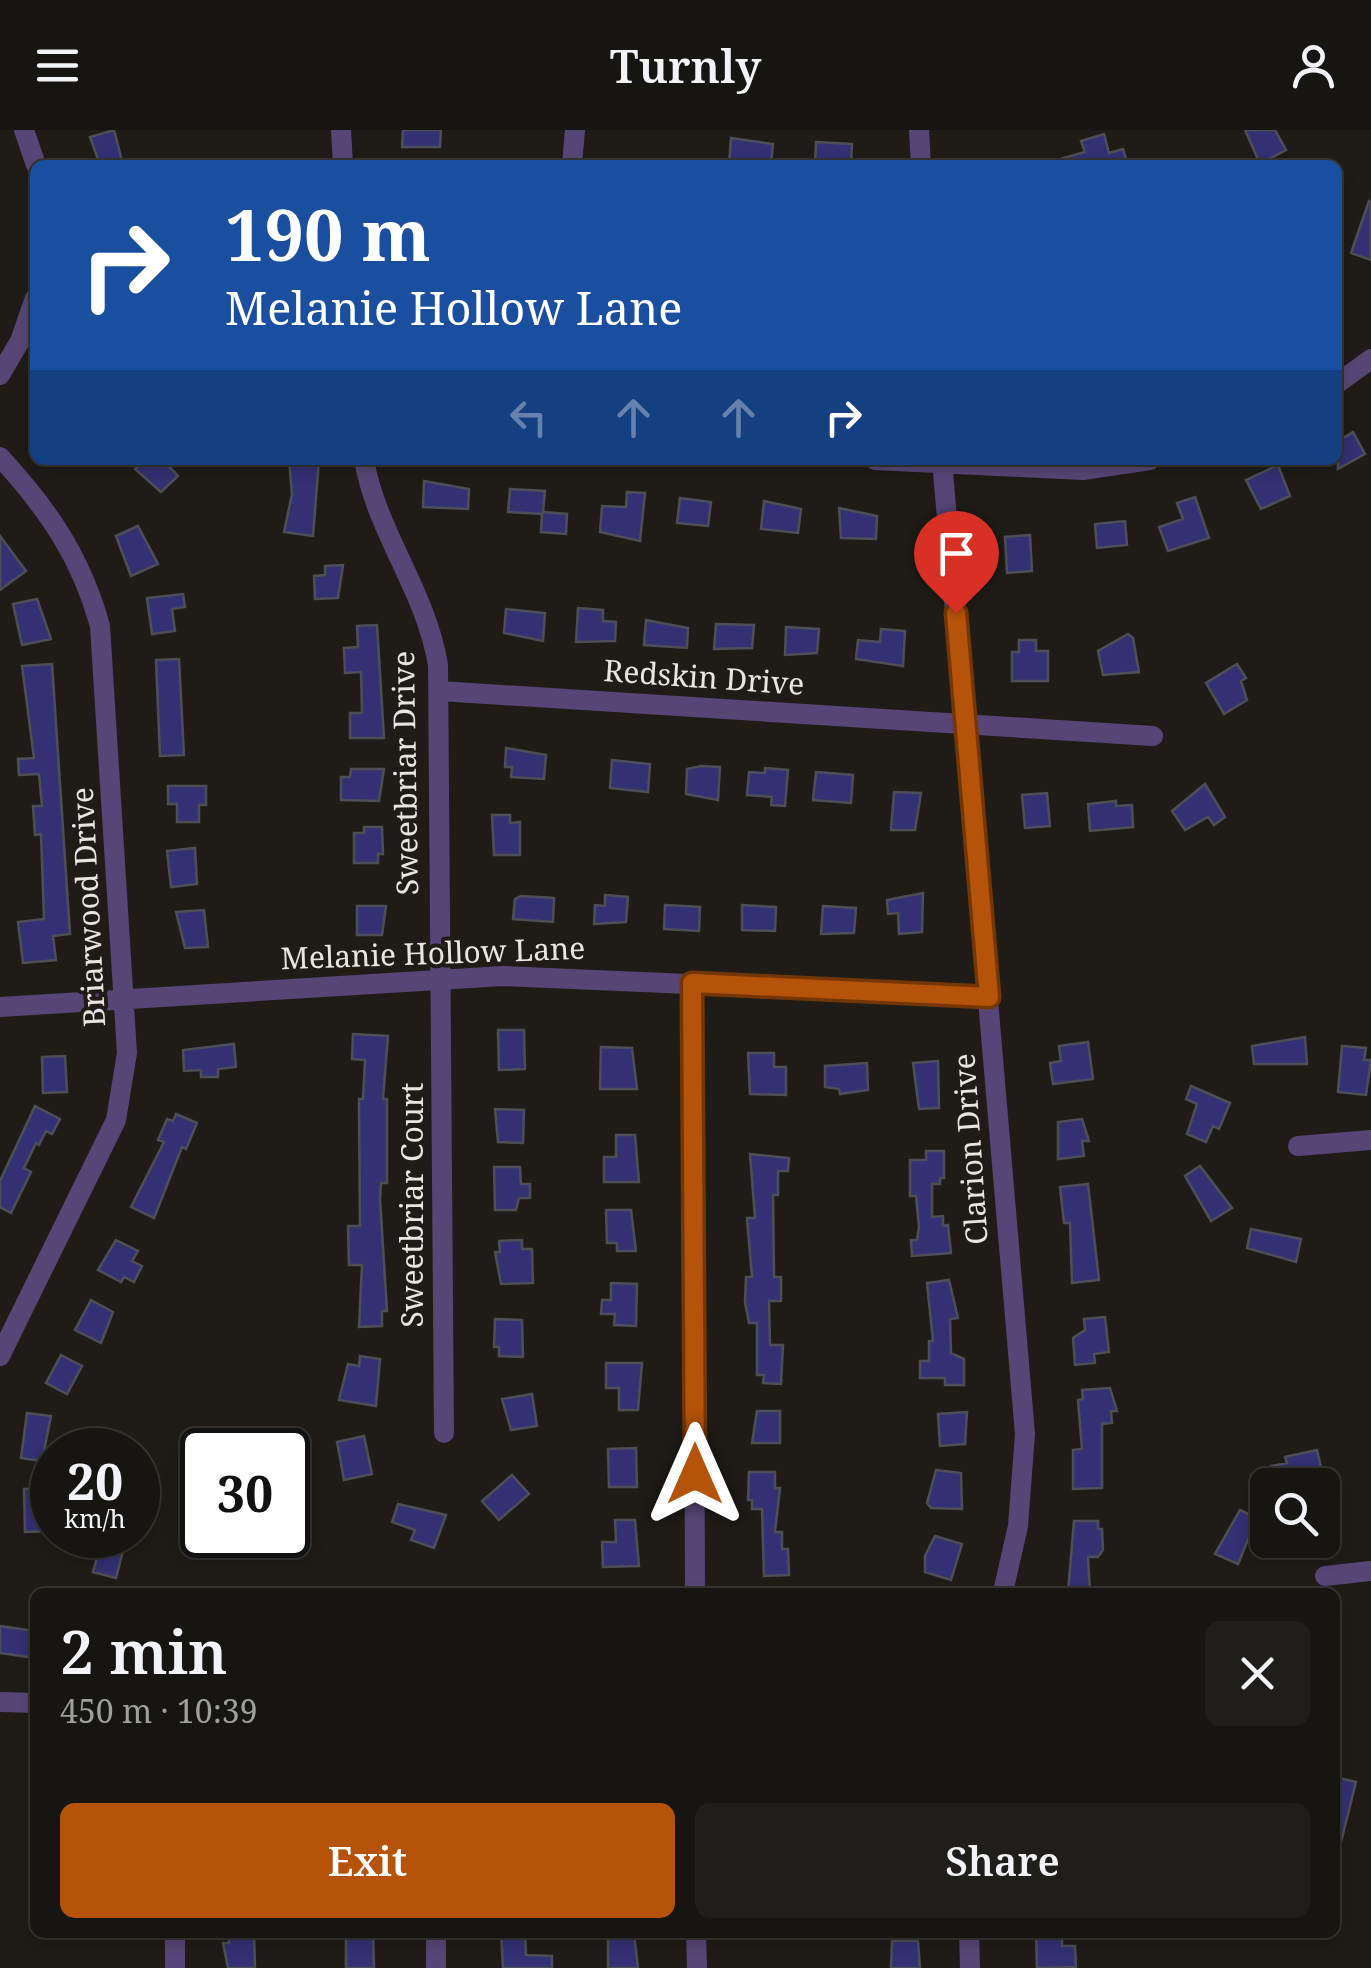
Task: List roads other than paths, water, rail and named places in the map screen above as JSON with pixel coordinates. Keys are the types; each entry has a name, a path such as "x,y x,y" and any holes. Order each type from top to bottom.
{"street":[{"path":"24,130 34,160"},
{"path":"340,130 343,160"},
{"path":"572,160 575,130"},
{"path":"919,130 921,160"},
{"path":"0,375 30,309"},
{"path":"1342,379 1371,358"},
{"name":"Briarwood Drive","path":"0,457 56,523 91,592 100,626 127,1069 116,1120 0,1356"},
{"name":"Sweetbriar Drive","path":"365,465 378,515 425,609 436,651 441,978"},
{"name":"Clarion Drive","path":"942,465 1025,1434 1018,1526 1004,1588"},
{"path":"995,465 1083,470 1116,465"},
{"name":"Redskin Drive","path":"439,692 1153,736"},
{"name":"Melanie Hollow Lane","path":"0,1007 441,978 580,976 989,997"},
{"name":"Sweetbriar Court","path":"441,978 444,1433"},
{"path":"692,983 696,1588"},
{"path":"1298,1146 1371,1140"},
{"path":"1325,1576 1371,1572"},
{"path":"0,1702 30,1702"},
{"path":"175,1968 176,1938"},
{"path":"436,1938 436,1968"},
{"path":"696,1938 696,1968"},
{"path":"970,1938 970,1968"}]}
